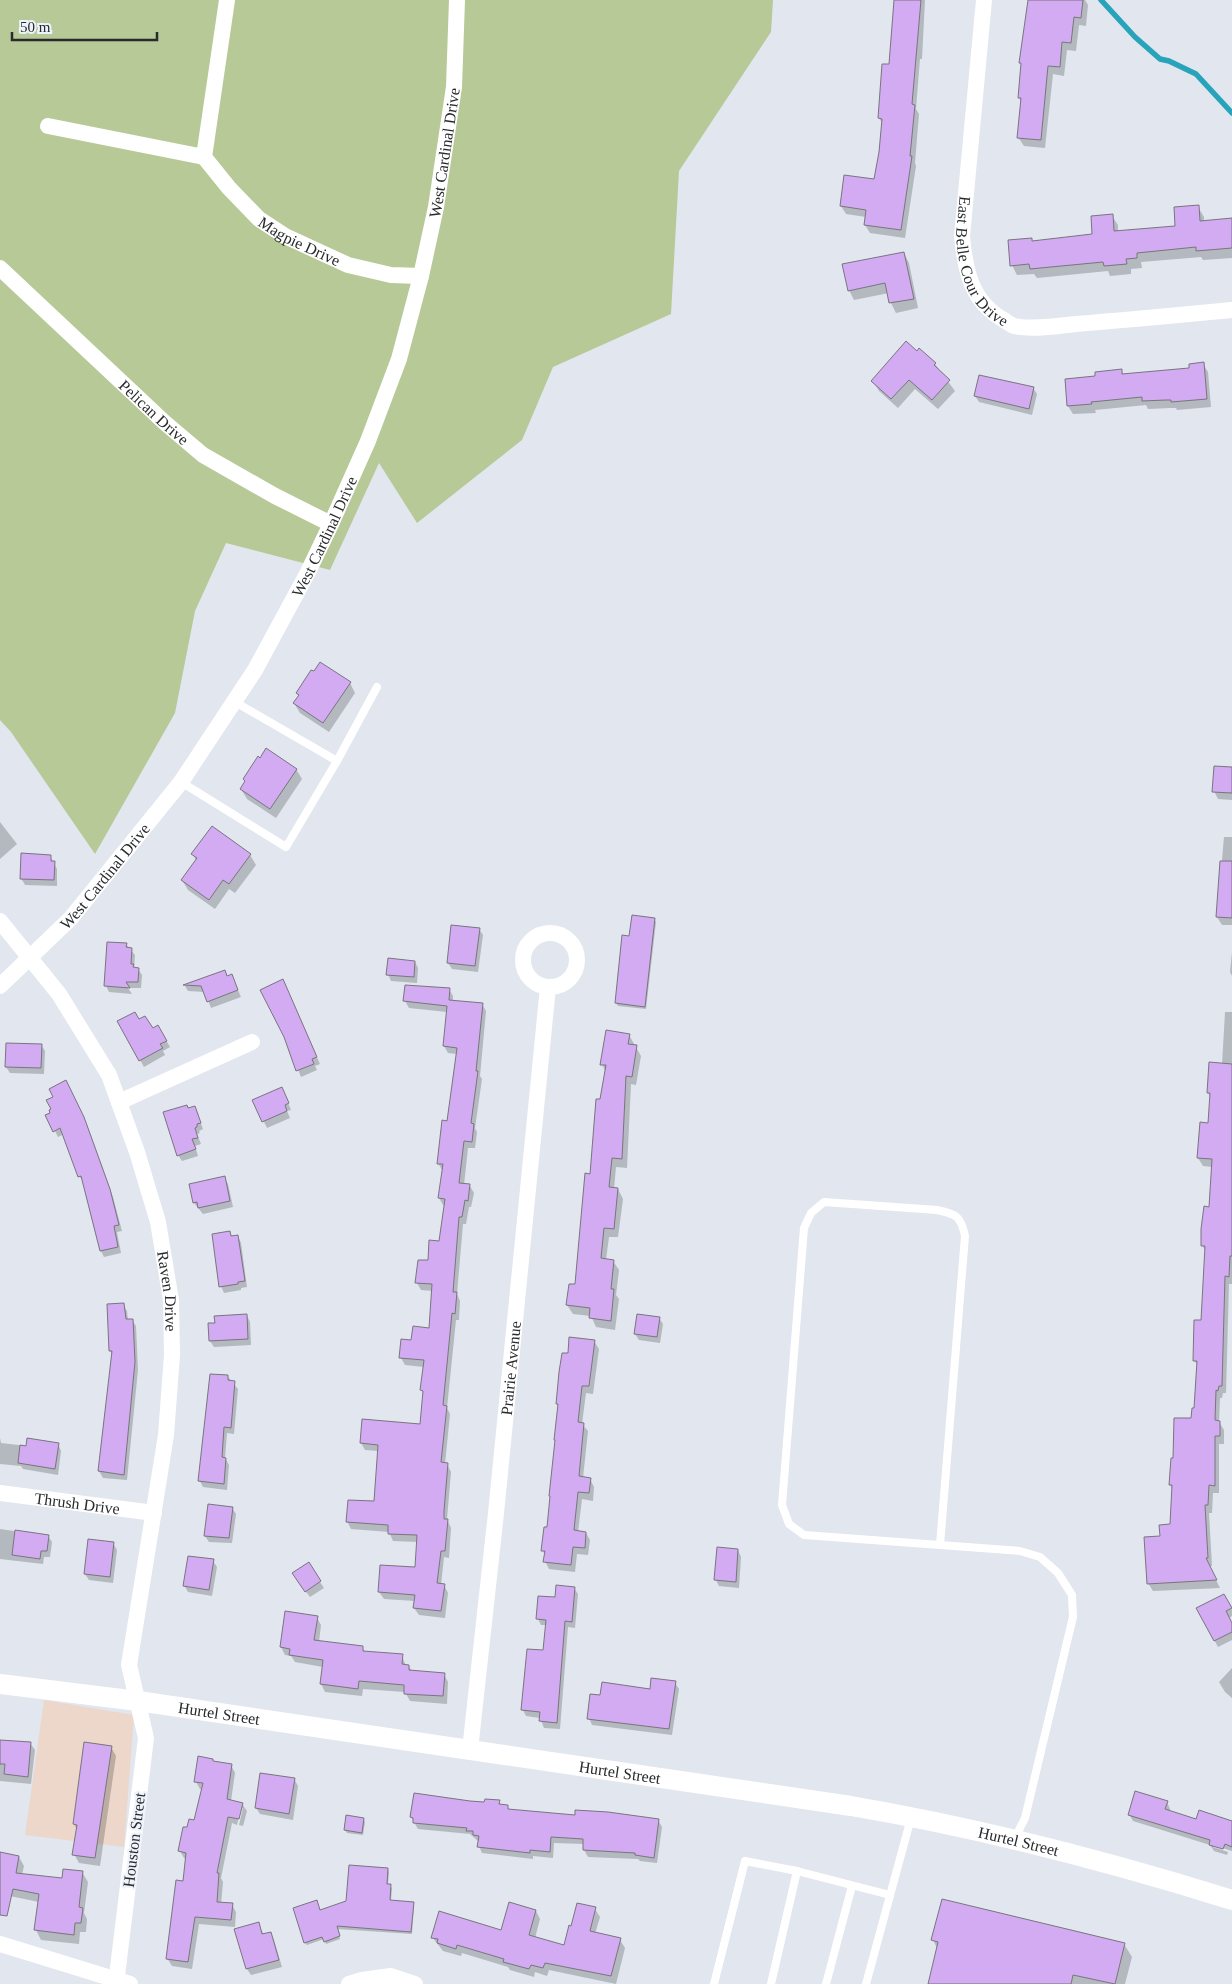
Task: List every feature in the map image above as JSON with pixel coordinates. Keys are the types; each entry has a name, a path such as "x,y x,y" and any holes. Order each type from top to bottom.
{"street":[{"path":"48,126 204,157 227,0"},
{"name":"West Cardinal Drive","path":"0,986 71,918 181,782 255,670 308,572 331,524 368,440 399,359 421,276 436,207 454,87 457,0"},
{"name":"East Belle Cour Drive","path":"984,0 962,236 964,260 981,303 997,316 1014,326 1042,327 1232,310"},
{"name":"Magpie Drive","path":"204,157 229,188 259,220 285,236 348,266 392,275 421,276"},
{"name":"Pelican Drive","path":"0,268 164,422 203,455 275,496 331,524"},
{"name":"Raven Drive","path":"0,921 59,994 109,1075 137,1152 158,1222 171,1300 172,1364 166,1435 129,1665 138,1701"},
{"name":"Prairie Avenue","path":"470,1750 496,1513 548,988"},
{"path":"119,1102 252,1042"},
{"name":"Thrush Drive","path":"0,1493 154,1512"},
{"name":"Hurtel Street","path":"0,1684 138,1701 911,1816 1142,1872 1232,1900"},
{"name":"Houston Street","path":"121,1983 146,1738 138,1701"},
{"path":"0,1944 121,1983"},
{"path":"349,1984 391,1976 416,1984"}],"lane":[{"path":"181,782 286,847 337,761 377,688"},
{"path":"234,702 337,761"},
{"path":"940,1545 965,1236 963,1224 954,1214 937,1210 824,1202 811,1213 804,1228 782,1506 789,1524 804,1535 1020,1551 1040,1556 1058,1573 1072,1595 1073,1617 1024,1818 1014,1841"},
{"path":"866,1984 911,1816"},
{"path":"714,1984 745,1861 797,1871 890,1895"},
{"path":"771,1984 797,1871"},
{"path":"826,1984 852,1886"}],"shaded area":[{"path":"44,1700 134,1715 124,1847 25,1835"}],"green space":[{"path":"0,0 773,0 771,32 679,171 671,314 553,367 522,440 417,523 379,463 330,570 226,543 195,611 175,713 95,854 11,732 0,720"}],"building":[{"path":"894,0 921,0 912,104 915,105 910,156 912,156 901,230 864,225 866,210 840,206 844,175 874,179 882,119 878,118 882,64 889,64"},
{"path":"1028,0 1083,0 1081,18 1074,17 1071,43 1062,42 1060,67 1048,66 1041,140 1017,138 1021,98 1018,98 1021,63 1019,63"},
{"path":"1199,205 1200,221 1232,218 1232,248 1196,251 1196,247 1137,253 1137,258 1126,259 1127,264 1104,266 1103,262 1030,269 1029,264 1010,266 1008,240 1032,238 1032,241 1092,234 1091,216 1113,214 1114,231 1175,226 1174,207"},
{"path":"904,252 914,299 889,303 885,283 848,291 842,264"},
{"path":"906,341 917,351 919,348 936,363 934,365 950,380 932,400 909,380 891,399 871,381"},
{"path":"1204,362 1207,399 1171,402 1171,400 1142,401 1142,397 1067,406 1065,379 1095,376 1095,372 1122,369 1122,374 1189,368 1189,364"},
{"path":"979,375 1034,387 1029,409 974,396"},
{"path":"320,662 351,682 323,723 293,703 299,695 296,693 311,670 314,671"},
{"path":"266,748 297,769 270,809 240,789 245,781 243,779 258,756 260,758"},
{"path":"1214,766 1232,767 1232,793 1212,792"},
{"path":"212,826 251,854 229,884 223,880 209,900 181,880 197,858 191,854"},
{"path":"21,853 51,855 51,861 55,861 54,880 20,879"},
{"path":"1220,861 1232,861 1232,918 1216,917"},
{"path":"632,915 655,918 645,1007 615,1003 622,935 629,936"},
{"path":"451,925 480,928 475,966 447,963"},
{"path":"107,942 127,943 126,947 132,948 131,964 134,964 133,967 139,968 138,982 126,982 130,988 104,986"},
{"path":"388,958 415,961 414,977 386,975"},
{"path":"225,970 227,976 232,974 238,990 207,1002 201,986 183,985"},
{"path":"283,979 317,1057 312,1059 314,1064 296,1071 284,1037 260,990"},
{"path":"405,985 450,988 449,1000 483,1003 476,1071 478,1071 471,1123 474,1124 472,1142 464,1141 459,1183 470,1184 468,1201 465,1200 462,1217 459,1217 453,1292 457,1292 455,1314 452,1313 443,1405 447,1406 441,1462 448,1463 444,1519 448,1519 445,1551 441,1551 437,1583 445,1584 441,1611 413,1608 415,1595 378,1592 380,1565 415,1567 417,1535 388,1534 388,1525 346,1522 348,1500 374,1501 378,1445 360,1443 362,1419 420,1424 423,1391 420,1390 424,1360 399,1358 401,1339 411,1340 413,1326 429,1328 432,1284 415,1283 418,1260 428,1260 429,1240 439,1241 445,1199 438,1198 443,1164 437,1164 442,1120 447,1121 457,1048 443,1046 447,1006 403,1001"},
{"path":"135,1012 139,1019 145,1016 153,1028 158,1025 167,1041 160,1044 163,1048 139,1061 117,1021"},
{"path":"606,1030 630,1034 628,1044 637,1045 632,1077 626,1076 622,1159 612,1158 609,1187 618,1188 614,1229 604,1228 601,1258 614,1260 611,1289 614,1289 611,1321 589,1318 590,1308 566,1305 569,1284 575,1284 585,1173 590,1174 596,1099 600,1099 606,1065 600,1065"},
{"path":"6,1043 42,1044 41,1068 5,1067"},
{"path":"1209,1062 1232,1064 1232,1256 1230,1256 1229,1277 1225,1276 1222,1386 1219,1386 1218,1391 1216,1390 1215,1420 1220,1421 1220,1436 1215,1436 1215,1486 1209,1485 1208,1505 1205,1505 1208,1558 1206,1558 1217,1580 1147,1584 1144,1537 1160,1536 1159,1525 1170,1524 1172,1485 1169,1485 1171,1458 1173,1458 1174,1418 1191,1418 1192,1408 1194,1408 1197,1361 1193,1361 1194,1320 1201,1320 1205,1246 1201,1246 1201,1229 1204,1206 1209,1207 1212,1159 1197,1158 1200,1122 1208,1123 1210,1093 1207,1093"},
{"path":"66,1080 84,1117 110,1189 119,1225 114,1226 118,1247 100,1251 81,1176 78,1177 60,1128 53,1132 45,1115 50,1113 49,1110 51,1109 46,1100 53,1097 49,1089"},
{"path":"282,1087 289,1103 285,1105 287,1111 262,1122 252,1100"},
{"path":"187,1105 188,1108 195,1106 201,1123 197,1124 195,1128 198,1138 192,1139 196,1149 177,1156 163,1112"},
{"path":"225,1176 230,1201 198,1208 197,1202 193,1203 189,1184"},
{"path":"230,1231 231,1236 238,1235 245,1281 219,1287 212,1234"},
{"path":"124,1303 126,1319 133,1319 135,1362 124,1475 98,1471 112,1351 109,1351 107,1304"},
{"path":"247,1314 248,1339 209,1341 208,1323 215,1323 214,1316"},
{"path":"637,1314 660,1317 657,1337 634,1334"},
{"path":"569,1337 595,1340 589,1386 582,1386 578,1422 584,1423 579,1476 591,1478 589,1493 578,1492 574,1530 586,1532 585,1548 573,1547 571,1565 543,1562 545,1551 541,1551 544,1527 547,1527 559,1372 562,1353 568,1353"},
{"path":"210,1374 228,1375 228,1380 235,1381 231,1428 224,1427 222,1457 226,1458 224,1484 198,1481"},
{"path":"27,1438 59,1443 55,1469 18,1463 20,1445 26,1446"},
{"path":"208,1504 233,1507 229,1538 204,1536"},
{"path":"15,1530 49,1535 47,1551 41,1551 40,1559 12,1555"},
{"path":"88,1539 114,1542 110,1577 84,1574"},
{"path":"717,1547 738,1549 736,1582 714,1580"},
{"path":"188,1556 214,1559 209,1590 183,1586"},
{"path":"309,1562 321,1581 305,1592 292,1573"},
{"path":"556,1585 575,1587 572,1622 565,1621 557,1723 539,1721 540,1712 521,1710 527,1649 543,1650 546,1620 536,1619 538,1596 555,1597"},
{"path":"1224,1594 1232,1608 1226,1611 1232,1623 1232,1632 1214,1641 1196,1608"},
{"path":"285,1611 318,1616 314,1640 363,1646 363,1651 403,1654 402,1664 409,1665 409,1670 445,1673 443,1696 404,1694 404,1685 359,1681 358,1689 320,1684 323,1660 289,1655 290,1649 280,1647"},
{"path":"651,1678 676,1681 669,1729 587,1719 590,1694 600,1695 602,1682 650,1689"},
{"path":"0,1740 31,1742 28,1777 4,1774 5,1764 0,1764"},
{"path":"84,1742 112,1746 95,1858 72,1855 77,1825 73,1824"},
{"path":"198,1756 232,1764 227,1799 243,1803 239,1819 228,1817 217,1873 219,1873 217,1902 233,1903 231,1920 195,1917 188,1962 166,1959 176,1880 183,1881 186,1853 178,1851 183,1827 187,1827 189,1819 194,1820 203,1783 194,1782"},
{"path":"260,1773 295,1778 289,1814 255,1808"},
{"path":"1135,1791 1168,1801 1165,1809 1196,1819 1199,1810 1232,1821 1232,1847 1225,1844 1223,1849 1209,1845 1210,1840 1128,1815"},
{"path":"414,1793 470,1801 500,1800 499,1804 508,1805 508,1809 575,1815 575,1810 608,1812 659,1819 654,1858 635,1855 635,1853 583,1850 583,1839 551,1837 550,1852 530,1850 530,1853 477,1847 479,1836 473,1835 473,1831 466,1831 467,1828 413,1823 413,1818 410,1817"},
{"path":"346,1815 364,1818 362,1833 344,1830"},
{"path":"0,1852 19,1856 16,1873 62,1878 63,1869 83,1871 79,1907 83,1908 81,1923 75,1923 74,1935 34,1930 39,1894 13,1889 7,1916 0,1915"},
{"path":"349,1865 388,1868 387,1884 391,1884 390,1900 414,1902 411,1932 337,1926 340,1936 324,1942 322,1937 304,1943 293,1908 317,1900 320,1910 346,1901"},
{"path":"942,1899 1125,1943 1115,1984 1073,1975 1071,1984 928,1984 938,1942 931,1940"},
{"path":"509,1902 536,1910 529,1935 564,1945 577,1903 596,1907 590,1931 621,1938 611,1976 545,1963 543,1968 531,1965 529,1969 503,1962 504,1959 457,1945 456,1949 437,1943 438,1939 431,1938 439,1911 501,1930"},
{"path":"259,1922 262,1934 271,1932 279,1960 246,1969 234,1929"}],"waterway":[{"path":"1101,0 1135,37 1160,59 1169,61 1196,74 1232,113"}]}
